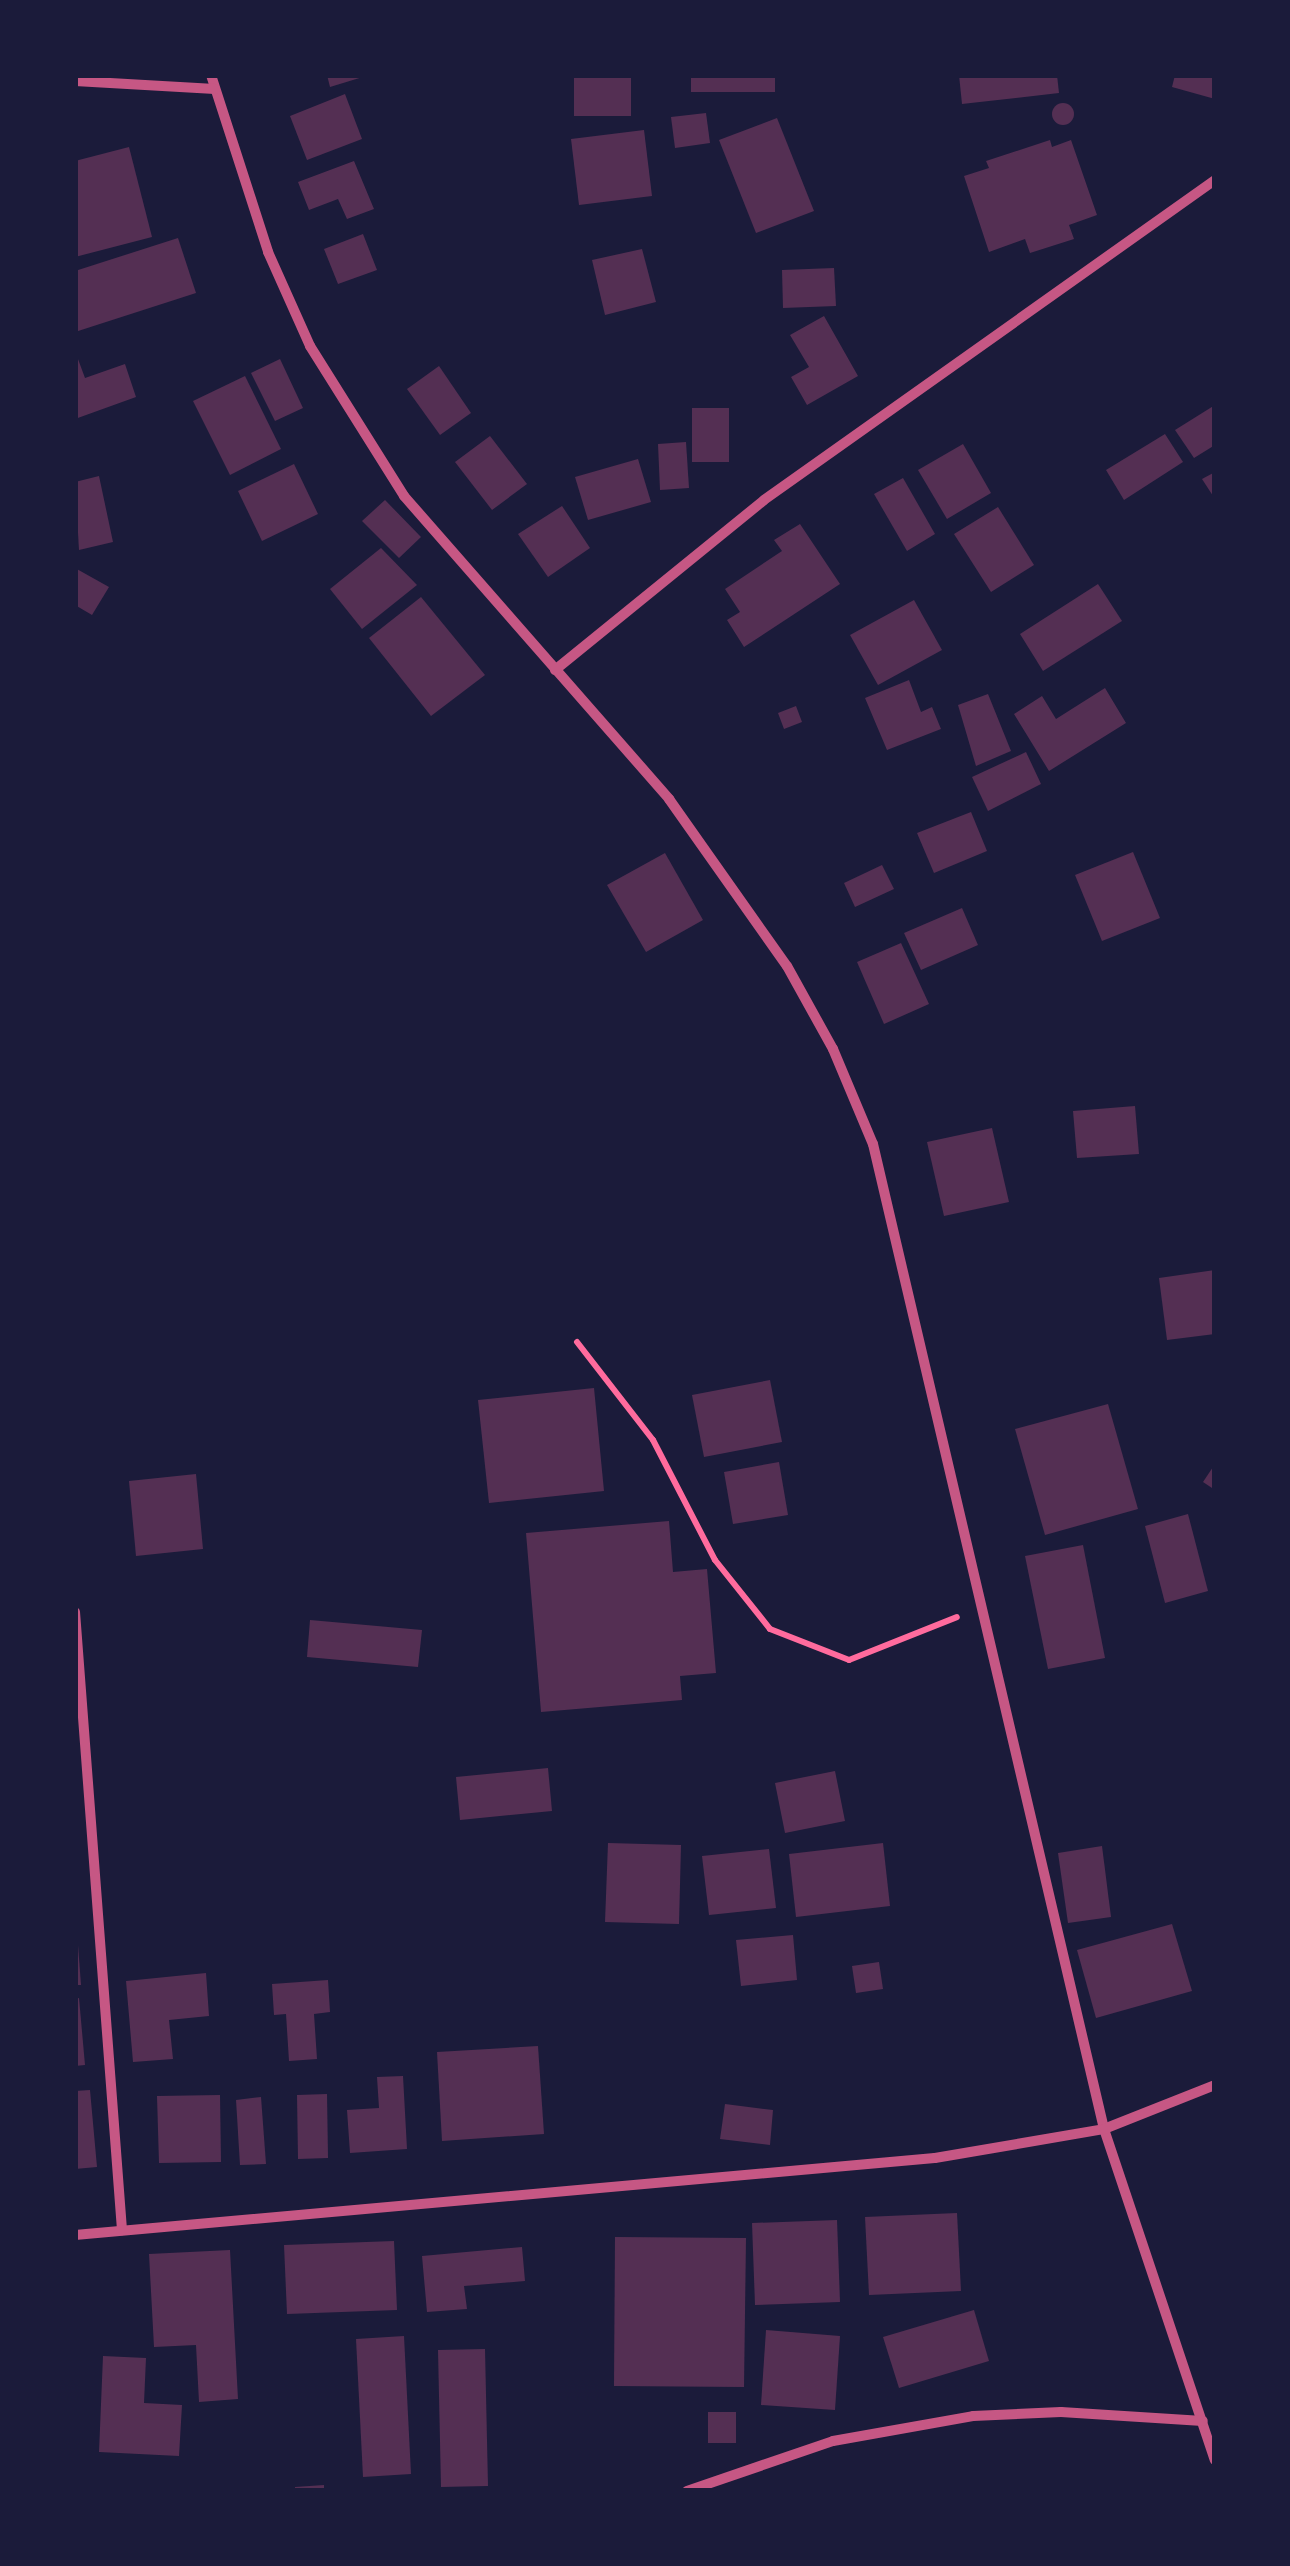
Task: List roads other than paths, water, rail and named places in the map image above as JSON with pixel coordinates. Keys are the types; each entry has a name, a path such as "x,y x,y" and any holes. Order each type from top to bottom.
{"street":[{"path":"211,75 268,252 310,346 404,496 670,799 787,966 834,1049 873,1144 985,1606 1104,2129 1215,2460"},
{"path":"75,81 215,89"},
{"path":"556,670 764,500 1215,180"},
{"path":"75,1612 122,2230"},
{"path":"75,2234 935,2158 1104,2129 1215,2085"},
{"path":"686,2491 833,2441 973,2416 1061,2412 1203,2421"}]}
